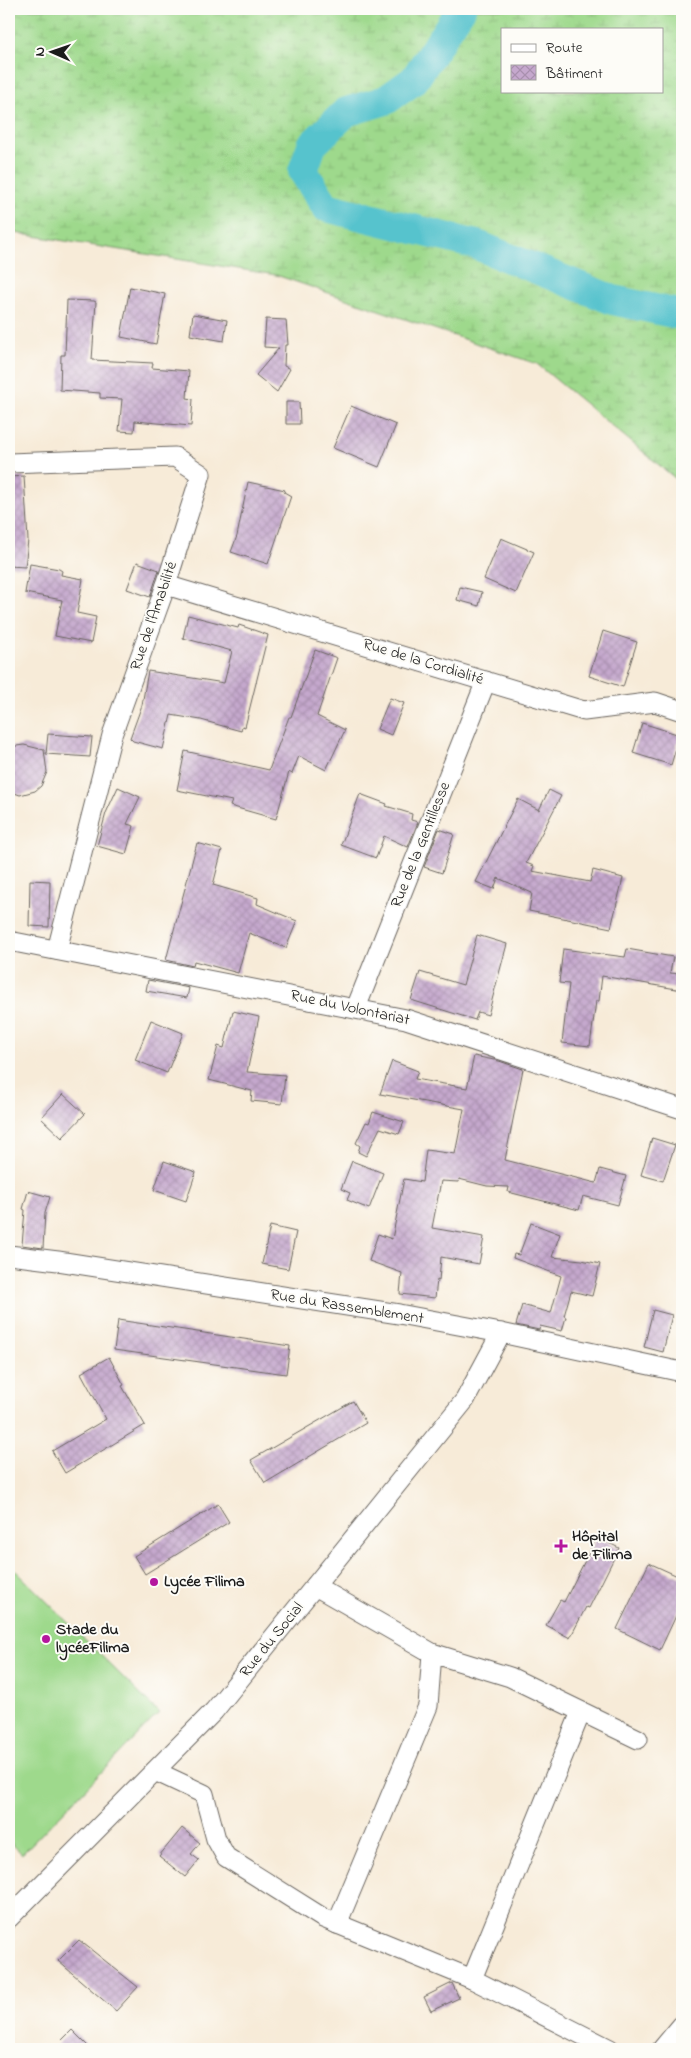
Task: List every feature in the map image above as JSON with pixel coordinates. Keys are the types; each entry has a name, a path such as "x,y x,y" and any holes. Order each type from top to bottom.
{"street":[{"name":"Rue de l'Amabilité","path":"9,462 175,457 201,474 166,585 112,735 57,950"},
{"name":"Rue de la Cordialité","path":"166,585 584,711 655,702 682,711"},
{"name":"Rue de la Gentillesse","path":"356,1008 486,681"},
{"name":"Rue du Volontariat","path":"9,941 406,1018 682,1110"},
{"name":"Rue du Rassemblement","path":"9,1255 379,1311 501,1333 682,1372"},
{"name":"Rue du Social","path":"9,1918 214,1711 465,1400 501,1333"},
{"path":"315,1586 432,1653 510,1677 638,1739"},
{"path":"337,1924 428,1706 432,1653"},
{"path":"472,1979 581,1712"},
{"path":"155,1772 204,1794 216,1839 226,1857 323,1918 472,1979 610,2049"},
{"path":"662,2049 682,2025"}],"green space":[{"path":"9,9 682,9 682,484 537,364 276,275 9,232"},
{"name":"Stade du lycéeFilima","path":"9,1564 159,1713 22,1854 9,1841"}],"building":[{"path":"130,287 165,294 156,344 121,337"},
{"path":"67,300 96,302 92,360 153,363 152,368 189,371 187,398 193,399 191,426 135,421 134,432 119,431 122,399 100,398 100,393 60,390 61,355 65,355"},
{"path":"193,314 227,320 224,341 190,335"},
{"path":"266,319 286,320 288,345 285,345 284,366 290,369 277,392 256,375 279,348 264,347"},
{"path":"286,402 299,402 300,424 286,424"},
{"path":"351,406 396,425 379,467 333,448"},
{"path":"24,476 28,540 25,567 9,566 9,477"},
{"path":"248,482 285,490 284,492 291,496 268,564 231,552 237,536"},
{"path":"501,538 534,552 516,593 484,579"},
{"path":"137,562 159,570 150,597 127,589"},
{"path":"30,564 59,569 62,571 61,575 83,579 77,613 96,617 91,643 55,636 62,600 25,593"},
{"path":"460,587 482,592 479,606 457,600"},
{"path":"188,615 238,628 239,625 268,635 245,727 242,726 241,731 201,720 171,715 163,749 133,741 130,738 142,705 148,671 224,683 232,651 183,638"},
{"path":"603,631 637,642 623,687 589,676"},
{"path":"315,650 337,658 317,716 345,730 326,770 299,756 292,774 289,772 276,819 230,806 232,801 177,790 185,751 269,770 289,717 291,717"},
{"path":"390,698 404,703 391,735 377,729"},
{"path":"642,723 680,735 671,765 633,753"},
{"path":"48,734 92,737 90,757 46,754"},
{"path":"24,745 44,750 47,772 41,786 35,791 20,795 9,791 9,747"},
{"path":"118,787 140,797 127,824 134,826 126,854 97,846 106,813"},
{"path":"549,790 561,796 526,863 534,866 532,871 590,882 593,870 623,878 611,928 529,911 532,893 498,878 494,889 476,882 518,799 539,810"},
{"path":"360,794 387,804 386,806 412,814 411,820 418,822 408,847 384,836 376,858 341,845"},
{"path":"439,829 454,834 442,873 424,867"},
{"path":"197,843 222,850 213,885 258,898 257,904 297,921 286,948 249,933 238,973 194,961 193,966 166,960"},
{"path":"30,880 50,881 49,927 29,926"},
{"path":"477,935 507,944 488,1015 478,1012 475,1020 411,1000 420,972 463,985"},
{"path":"563,949 625,957 627,949 673,957 670,973 682,974 682,990 602,976 599,1001 596,1001 590,1046 562,1043 569,984 559,983"},
{"path":"148,980 189,988 187,998 146,991"},
{"path":"233,1011 259,1017 247,1072 285,1075 282,1104 251,1101 252,1091 209,1080 218,1046 224,1048"},
{"path":"151,1020 183,1033 167,1073 135,1060"},
{"path":"474,1056 499,1061 523,1069 505,1160 596,1183 600,1169 626,1176 618,1205 583,1196 579,1210 508,1192 509,1187 487,1186 459,1179 458,1182 441,1181 432,1228 484,1237 479,1264 441,1257 435,1298 400,1294 402,1273 369,1261 378,1234 392,1239 404,1179 422,1182 426,1150 455,1154 464,1109 380,1094 392,1061 418,1071 415,1079 467,1088"},
{"path":"63,1094 85,1114 62,1138 41,1118"},
{"path":"373,1112 404,1122 399,1134 380,1128 366,1156 358,1152 360,1146 356,1143 366,1122 369,1123"},
{"path":"652,1138 675,1145 663,1181 641,1175"},
{"path":"164,1161 196,1172 186,1201 154,1190"},
{"path":"352,1161 383,1173 369,1209 347,1200 350,1193 341,1189"},
{"path":"28,1191 50,1197 45,1213 43,1248 22,1245 25,1210 23,1209"},
{"path":"531,1223 560,1234 552,1257 600,1264 592,1296 571,1291 562,1331 540,1326 539,1330 516,1325 522,1305 551,1313 561,1276 513,1258 514,1254 519,1255"},
{"path":"270,1226 296,1232 288,1269 262,1264"},
{"path":"653,1310 672,1315 663,1352 644,1347"},
{"path":"118,1320 290,1346 286,1374 114,1350"},
{"path":"109,1357 124,1385 122,1386 145,1425 65,1473 52,1451 106,1419 81,1373"},
{"path":"353,1401 366,1423 265,1483 251,1460"},
{"path":"218,1504 229,1522 145,1574 134,1556"},
{"path":"597,1537 619,1548 589,1608 586,1607 570,1638 546,1625 560,1600 564,1602"},
{"path":"649,1563 682,1578 682,1603 660,1650 617,1629"},
{"path":"182,1828 200,1843 191,1854 199,1860 185,1877 159,1856"},
{"path":"79,1940 138,1987 116,2011 58,1961"},
{"path":"452,1983 459,1998 431,2011 424,1997"},
{"path":"72,2030 91,2049 53,2049"}],"waterway":[{"path":"461,9 414,80 386,100 346,112 312,145 303,171 326,207 477,245 613,300 682,315"}],"place":[{"name":"Hôpital de Filima","path":"561,1546"},
{"name":"Lycée Filima","path":"154,1582"},
{"name":"Stade du lycéeFilima","path":"46,1639"}]}
